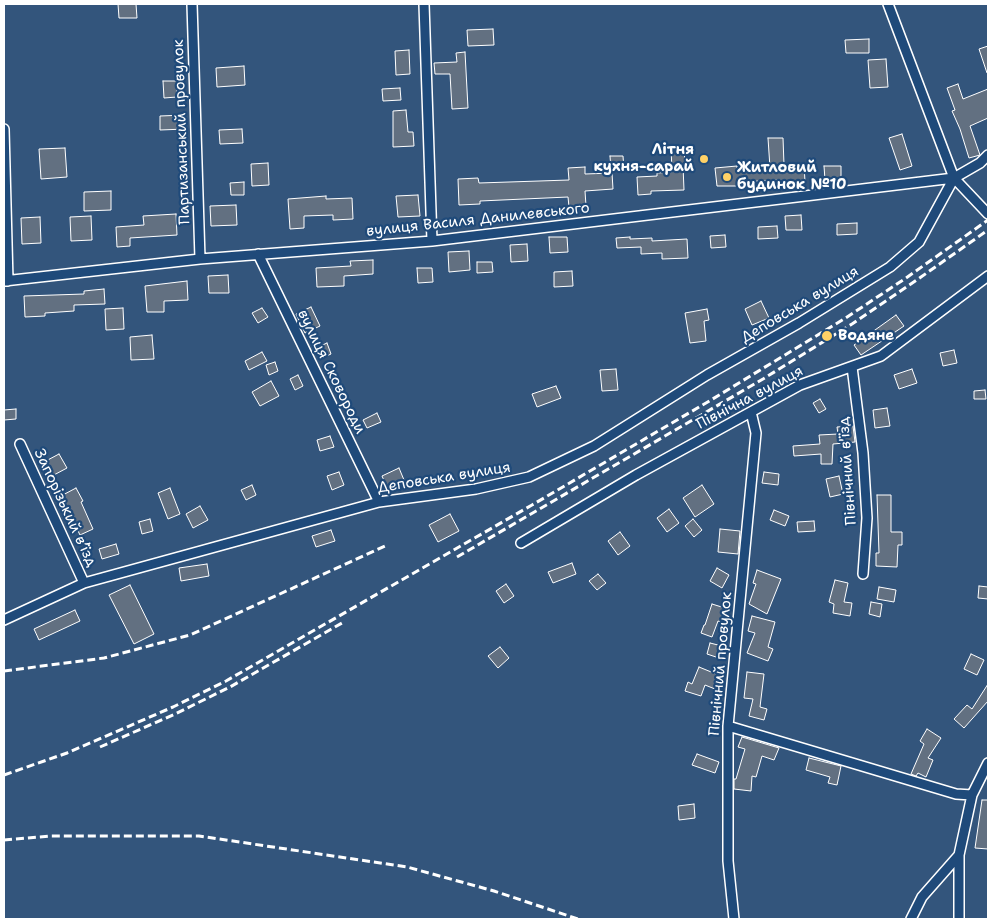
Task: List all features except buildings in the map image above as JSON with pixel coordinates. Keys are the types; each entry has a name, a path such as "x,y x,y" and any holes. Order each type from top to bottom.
{"street":[{"name":"Партизанський провулок","path":"192,4 200,259"},
{"path":"424,4 432,241"},
{"path":"888,4 954,178 988,214"},
{"path":"4,128 6,281"},
{"path":"954,178 980,163 988,155"},
{"name":"вулиця Василя Данилевського","path":"6,281 200,259 432,241 954,178"},
{"name":"Деповська вулиця","path":"4,620 84,583 379,502 476,489 530,478 594,446 707,375 799,323 890,267 919,242 954,178"},
{"name":"вулиця Сковороди","path":"258,254 379,502"},
{"name":"Північна вулиця","path":"521,543 636,475 800,385 881,356 988,276"},
{"name":"Північний в'їзд","path":"852,367 863,452 866,509 863,574"},
{"name":"Північний провулок","path":"734,919 728,861 728,726 756,433 750,412"},
{"name":"Запорізький вʼїзд","path":"20,444 84,583"},
{"path":"728,726 956,794 972,795"},
{"path":"959,919 958,855 972,795 988,764"},
{"path":"911,919 922,897 958,855"}],"railway":[{"path":"4,775 67,753 173,707 226,681 706,403 844,319 988,220"},
{"path":"457,557 763,379 852,324 988,230"},
{"path":"4,671 104,658 190,635 385,546"},
{"path":"100,747 230,687 342,623"},
{"path":"4,840 50,836 199,836 407,867 494,891 578,919"}],"place":[{"name":"Літня кухня-сарай","path":"704,159"},
{"name":"Житловий будинок №10","path":"727,177"},
{"name":"Водяне","path":"827,336"}]}
